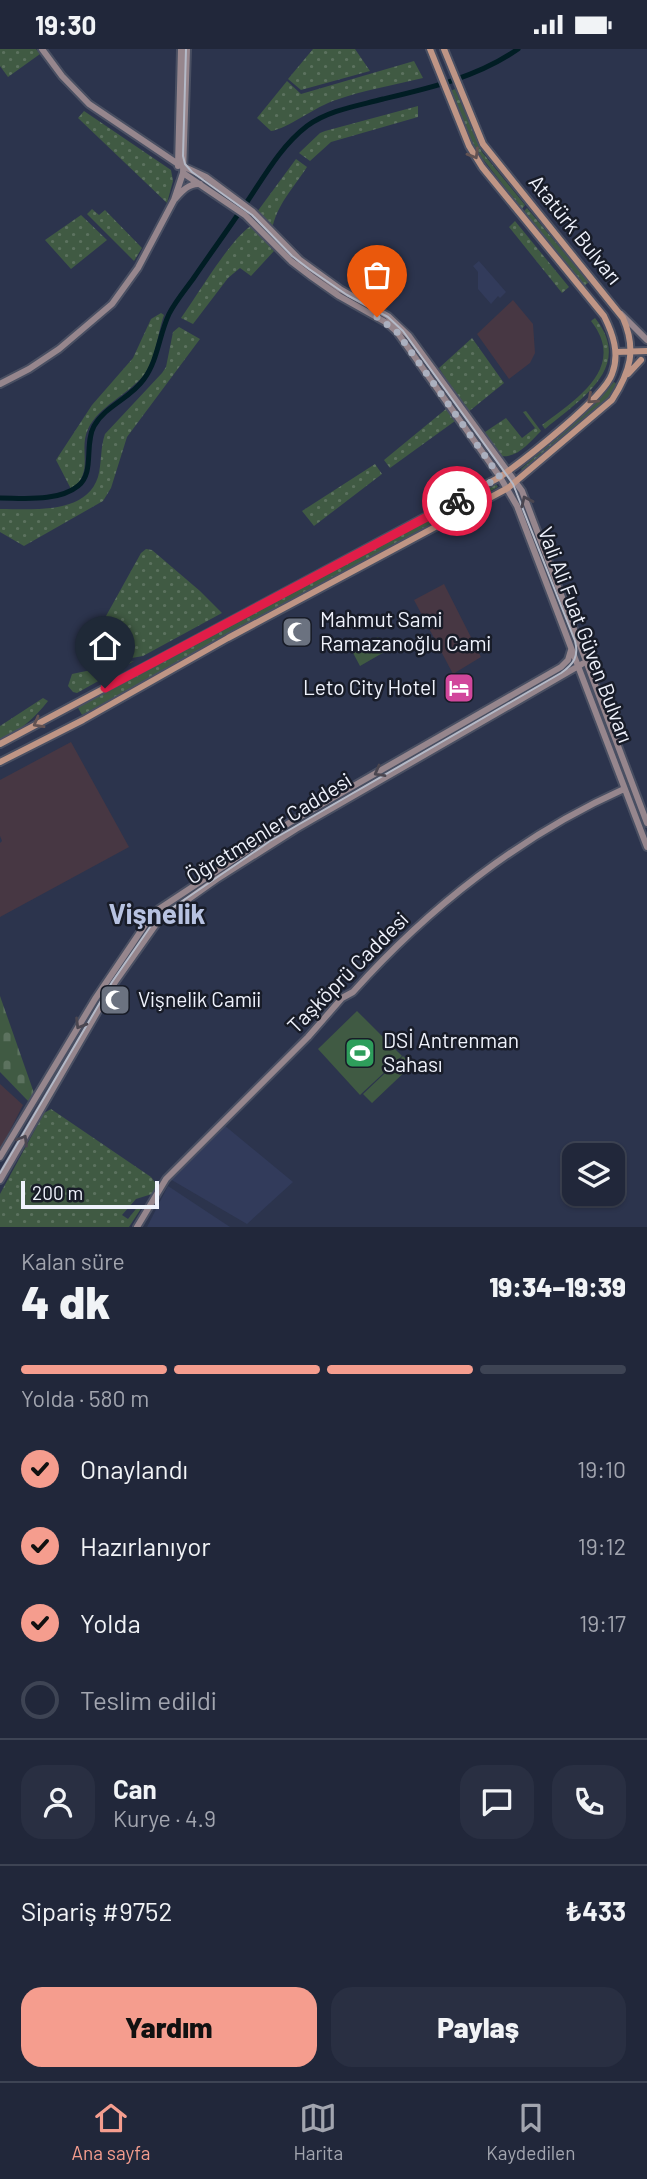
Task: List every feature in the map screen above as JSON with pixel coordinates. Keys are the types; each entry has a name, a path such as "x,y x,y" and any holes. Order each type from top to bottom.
{"main road":[{"path":"42,49 80,96 120,127 182,168"},
{"path":"181,49 182,168"},
{"path":"0,384 59,349 112,304 138,268 174,200 182,168 187,49"},
{"name":"Atatürk Bulvarı","path":"430,49 469,146 482,167 604,316 611,329 616,352 612,376"},
{"name":"Atatürk Bulvarı","path":"0,762 83,720 228,638 508,488 612,400 624,381 628,374 629,331 618,311 489,153 476,133 444,49"},
{"name":"Vali Ali Fuat Güven Bulvarı","path":"182,168 245,215 291,261 339,296 387,323 397,332 508,488 570,645 582,663 647,823"},
{"name":"Vali Ali Fuat Güven Bulvarı","path":"182,168 206,177 253,212 300,260 340,289 396,321 516,481 532,513 624,789 647,847"},
{"path":"174,200 186,188 195,183 202,184"},
{"path":"618,311 647,339"},
{"path":"616,352 647,353"},
{"path":"628,374 647,353"},
{"path":"0,744 500,477 550,438 601,391 612,376 624,381"},
{"path":"565,663 571,654 570,645"},
{"name":"Öğretmenler Caddesi","path":"0,1157 95,999 149,919 159,909 289,823 565,663 582,663"},
{"name":"Öğretmenler Caddesi","path":"0,1180 113,985 159,920 296,829 582,663"},
{"name":"Taşköprü Caddesi","path":"137,1227 166,1179 308,1038 342,998 353,992 414,929 495,863 582,808 624,789"}],"shaded area":[{"path":"479,261 506,292 491,304 478,289 478,272 473,266"},
{"path":"513,300 533,324 535,353 530,363 509,379 477,334"},
{"path":"444,584 481,657 453,674 414,600"},
{"path":"71,742 129,847 0,917 0,780"},
{"path":"0,1084 23,1105 0,1150"},
{"path":"224,1125 293,1182 247,1224 170,1179"},
{"path":"168,1186 230,1227 147,1227"}],"green space":[{"path":"0,49 36,49 40,54 8,77 0,66"},
{"path":"313,49 355,49 370,71 301,90 288,79"},
{"path":"414,61 423,78 336,100 271,131 257,118 287,81 301,94"},
{"path":"455,89 482,152 525,205 522,209 479,154 465,129 450,91"},
{"path":"418,106 418,117 331,142 310,161 299,153 325,131"},
{"path":"84,111 171,170 173,181 167,203 78,118"},
{"path":"296,159 307,167 281,205 272,230 257,212"},
{"path":"527,208 589,282 584,286 524,211"},
{"path":"92,209 99,215 105,210 142,248 134,261 87,214"},
{"path":"81,215 107,240 71,269 45,240"},
{"path":"515,221 569,287 562,293 509,227"},
{"path":"251,226 274,251 251,276 240,268 228,278 193,324 181,318 224,255"},
{"path":"161,313 164,315 154,355 147,370 93,421 85,437 82,476 71,489 56,460 92,405 133,358 151,319"},
{"path":"595,318 606,336 609,352 606,367 586,394 545,429 542,425 582,393 600,368 604,354 601,338 591,321"},
{"path":"179,327 200,339 127,437 111,488 103,501 24,546 0,532 0,509 41,509 70,504 92,489 98,477 105,434 162,373 166,367 173,332"},
{"path":"472,338 504,383 467,413 439,368"},
{"path":"614,382 618,385 609,399 523,471 521,469 598,401"},
{"path":"446,409 455,421 390,468 384,460"},
{"path":"526,411 541,431 517,453 499,456 482,434 506,418 522,438 535,428 523,412"},
{"path":"375,464 382,474 314,526 302,511"},
{"path":"496,484 498,487 82,715 77,706"},
{"path":"146,549 152,550 222,613 143,656 87,666 84,663 86,652 141,553"},
{"path":"378,637 386,651 360,666 352,651"},
{"path":"134,661 77,693 68,686 72,674"},
{"path":"43,698 48,701 37,713 0,741 0,726"},
{"path":"0,996 34,1093 29,1102 0,1072"},
{"name":"DSİ Antrenman Sahası","path":"357,1011 402,1056 360,1095 318,1049"},
{"path":"403,1056 412,1065 372,1103 363,1094"},
{"path":"51,1109 151,1177 157,1185 152,1194 136,1199 122,1215 128,1219 139,1205 142,1207 129,1227 0,1227 0,1194 44,1113"}],"waterway":[{"path":"247,202 281,152 307,126 324,116 453,80 487,67 518,49"},
{"path":"0,498 51,497 78,486 86,474 94,426 105,413 139,386 149,372 171,310 239,213"}],"tram line":[{"path":"0,1173 112,982 150,927 162,915 270,841 561,673 576,655 575,641 513,484 403,331 388,317 347,295 292,256 252,215 192,172 185,164 186,49"}],"way so far":[{"path":"377,317 397,332 500,477 457,501"}],"place":[{"name":"Mahmut Sami Ramazanoğlu Cami","path":"297,632"},
{"name":"Leto City Hotel","path":"459,688"},
{"name":"Vişnelik Camii","path":"115,1000"},
{"name":"DSİ Antrenman Sahası","path":"360,1053"}],"district":[{"name":"Vişnelik","path":"157,914"}],"route":[{"path":"105,688 457,501"}]}
